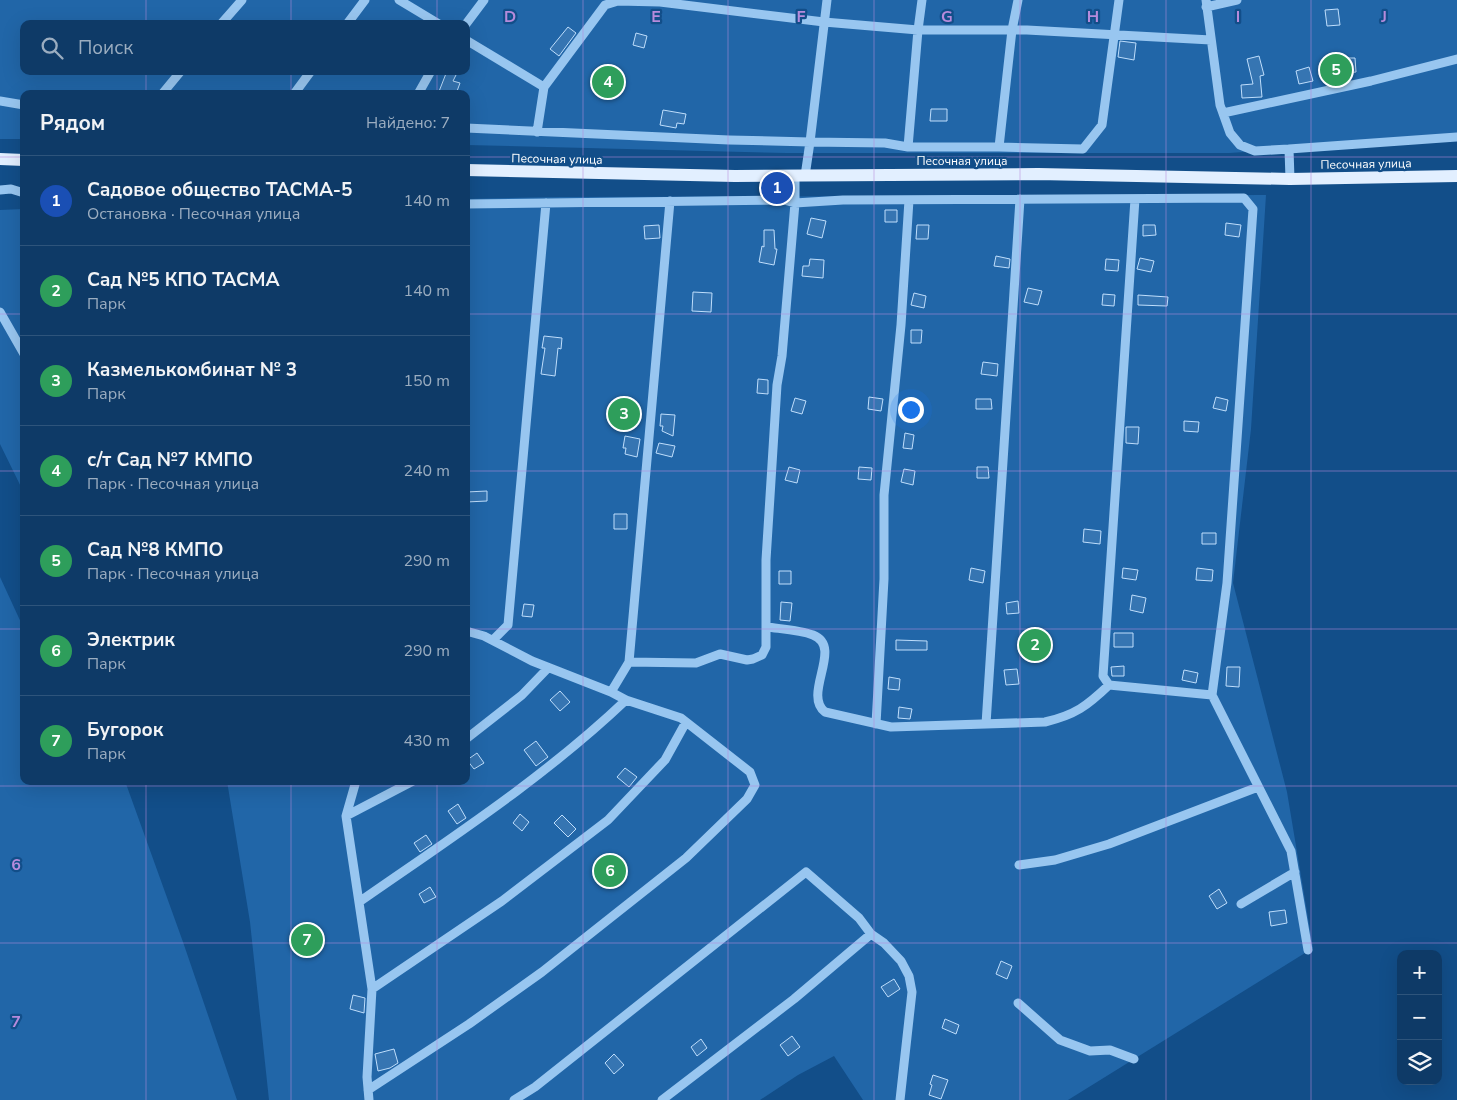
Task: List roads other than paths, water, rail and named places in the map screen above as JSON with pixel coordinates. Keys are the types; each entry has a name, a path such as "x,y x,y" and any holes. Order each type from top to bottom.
{"main road":[{"path":"0,159 20,160"},
{"name":"Песочная улица","path":"470,170 735,176 1038,174 1290,179 1457,176"}],"street":[{"path":"224,20 242,0"},
{"path":"350,20 365,0"},
{"path":"399,0 432,20"},
{"path":"469,20 484,0"},
{"path":"729,10 731,0"},
{"path":"629,662 696,663 720,654 747,660 762,655 766,647 766,560 777,385 782,356 795,203 800,176 810,142 827,0"},
{"path":"908,147 922,0"},
{"path":"999,147 1012,30 1018,0"},
{"path":"470,128 810,142 885,143 908,147 1082,149 1102,126 1119,0"},
{"path":"1237,0 1206,3 1220,105 1230,133 1240,145 1255,151 1457,137"},
{"path":"537,132 544,87 605,5 618,1 660,2 824,22 918,30 1012,30 1211,40"},
{"path":"470,42 544,87"},
{"path":"1223,113 1371,81 1457,59"},
{"path":"165,90 178,75"},
{"path":"297,90 308,75"},
{"path":"420,90 429,75"},
{"path":"0,100 20,104"},
{"path":"1289,148 1290,179"},
{"path":"0,190 11,189 20,192"},
{"path":"470,204 784,200 795,203 843,200 1244,198 1253,209 1227,583 1212,695 1291,851 1308,950"},
{"path":"986,724 1020,199"},
{"path":"1109,685 1103,676 1134,199"},
{"path":"876,724 884,580 884,495 901,325 909,200"},
{"path":"611,692 629,662 670,201"},
{"path":"493,640 508,625 546,203"},
{"path":"0,312 20,347"},
{"path":"767,627 813,635 820,639 825,646 817,699 820,708 825,712 891,727 1045,722 1066,718 1090,704 1109,685"},
{"path":"368,1090 469,1024 542,972 686,858 747,799 755,785 750,772 681,718 626,700 611,692 532,661 484,636 470,633"},
{"path":"470,736 522,695 548,668"},
{"path":"1109,685 1212,695"},
{"path":"359,902 509,798 600,724 626,700"},
{"path":"372,989 502,900 608,820 665,760 686,722"},
{"path":"355,785 346,816 372,989 367,1077 369,1100"},
{"path":"346,816 405,785"},
{"path":"1019,865 1055,860 1109,844 1258,787"},
{"path":"514,1100 535,1087 806,872 859,918 871,934 884,943 901,961 909,976 912,992 900,1100"},
{"path":"1241,904 1295,872"},
{"path":"662,1100 794,999 871,934"},
{"path":"1018,1003 1060,1040 1090,1051 1110,1050 1134,1059"}],"place":[{"name":"Сад №8 КМПО","path":"1336,70"},
{"name":"с/т Сад №7 КМПО","path":"608,82"},
{"name":"Садовое общество ТАСМА-5","path":"777,188"},
{"name":"Казмелькомбинат № 3","path":"624,414"},
{"name":"Сад №5 КПО ТАСМА","path":"1035,645"},
{"name":"Электрик","path":"610,871"},
{"name":"Бугорок","path":"307,940"}]}
